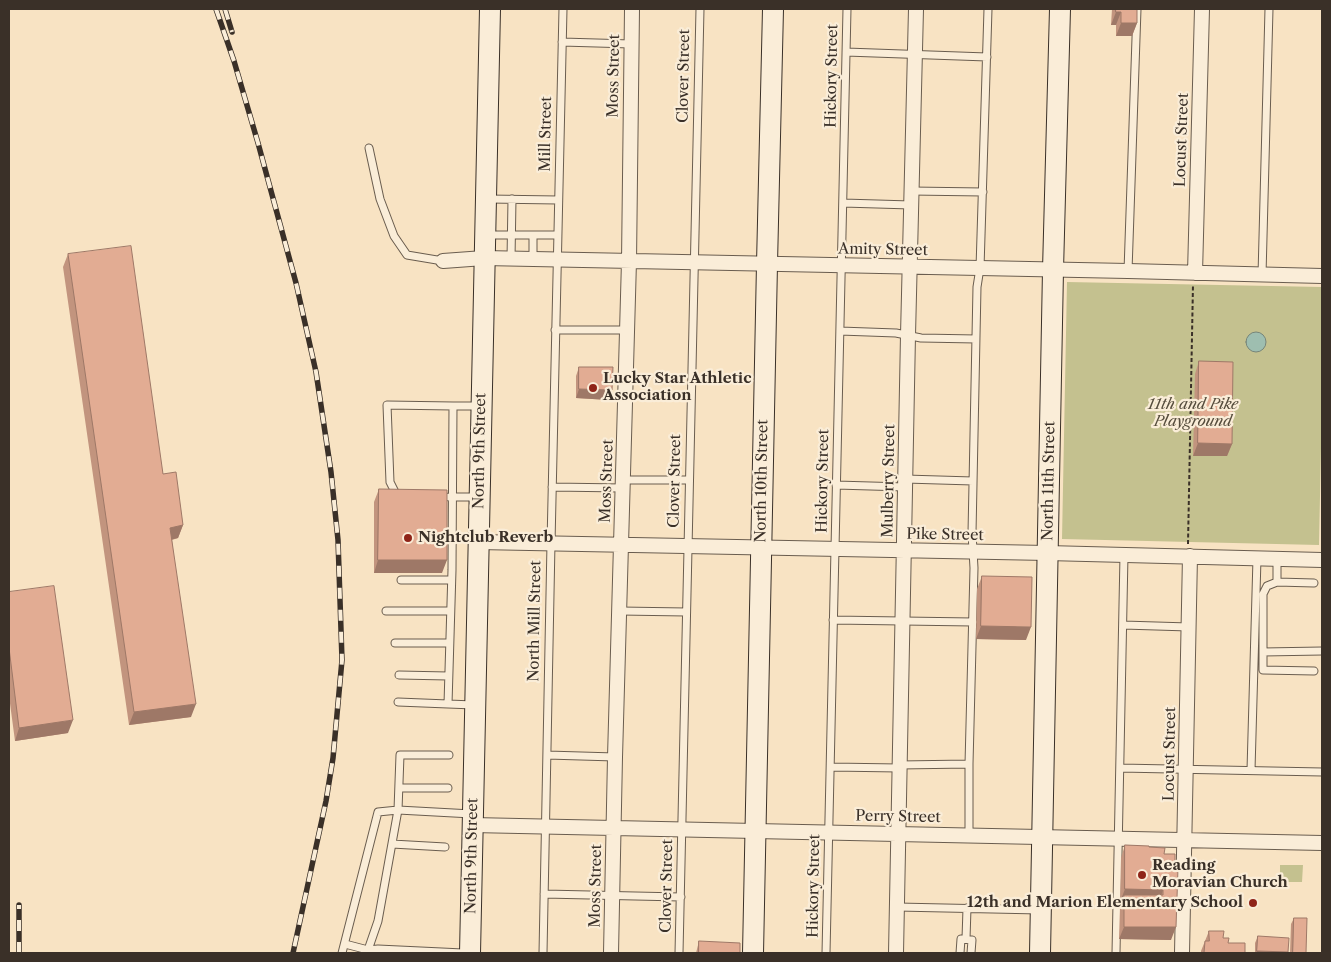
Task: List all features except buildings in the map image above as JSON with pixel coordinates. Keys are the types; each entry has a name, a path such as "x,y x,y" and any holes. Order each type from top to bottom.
{"street":[{"name":"North 9th Street","path":"470,953 490,9"},
{"name":"Moss Street","path":"611,953 629,261 632,9"},
{"name":"North 10th Street","path":"753,953 773,9"},
{"name":"Mulberry Street","path":"896,953 916,9"},
{"name":"North 11th Street","path":"1040,953 1060,9"},
{"name":"Locust Street","path":"1195,273 1202,9"},
{"name":"Amity Street","path":"443,261 484,258 1322,276"},
{"name":"Pike Street","path":"478,542 835,548 1322,560"},
{"name":"Locust Street","path":"1182,953 1190,556"},
{"name":"Perry Street","path":"472,819 546,826 614,828 1322,843"}],"lane":[{"name":"Mill Street","path":"557,260 563,9"},
{"name":"Clover Street","path":"679,953 700,9"},
{"name":"Hickory Street","path":"826,953 847,9"},
{"path":"969,835 977,287 980,268 988,9"},
{"path":"1128,271 1137,9"},
{"path":"1262,275 1269,9"},
{"path":"562,42 631,44"},
{"path":"846,52 987,57"},
{"path":"369,148 380,199 394,236 407,255 443,261"},
{"path":"842,203 983,192"},
{"path":"485,199 558,200"},
{"path":"511,259 512,199"},
{"path":"484,235 557,235"},
{"path":"533,235 533,259"},
{"name":"North Mill Street","path":"543,953 557,260"},
{"path":"555,330 627,330"},
{"path":"840,331 896,332 921,338 976,339"},
{"path":"406,496 397,496 390,482 387,405 481,406"},
{"path":"448,704 453,406"},
{"path":"552,487 689,480"},
{"path":"836,485 973,481"},
{"path":"443,496 479,497"},
{"path":"1116,953 1124,555"},
{"path":"1251,770 1257,558"},
{"path":"1276,582 1277,558"},
{"path":"401,580 451,580"},
{"path":"1314,583 1276,582 1267,586 1263,594 1263,670 1314,670"},
{"path":"386,610 450,611"},
{"path":"620,611 686,612"},
{"path":"833,620 973,622"},
{"path":"1122,625 1189,627"},
{"path":"395,643 449,643"},
{"path":"1263,652 1322,651"},
{"path":"399,674 448,676"},
{"path":"398,702 475,705"},
{"path":"367,951 378,921 398,810 400,755 449,756"},
{"path":"547,755 615,757"},
{"path":"830,767 969,764"},
{"path":"1120,768 1322,772"},
{"path":"399,788 448,788"},
{"path":"342,953 378,812 398,810 472,819"},
{"path":"392,844 445,847"},
{"path":"544,894 681,897"},
{"path":"897,906 1040,910"},
{"path":"966,908 966,939"},
{"path":"960,953 961,939 972,940 971,953"},
{"path":"345,944 367,951 378,948 435,953 462,953"}],"path":[{"path":"1190,556 1187,540 1193,287 1195,273"}],"green space":[{"name":"11th and Pike Playground","path":"1067,282 1322,287 1319,545 1062,539"},
{"path":"1280,865 1303,865 1302,882 1280,882"}],"shaded area":[{"path":"1256,332 1263,335 1266,342 1263,349 1256,352 1249,349 1246,342 1249,335"}],"railway":[{"path":"216,9 234,61 258,143 296,283 316,372 331,472 338,540 342,660 333,758 326,801 293,953"},
{"path":"225,9 232,32"},
{"path":"19,905 19,953"}],"place":[{"name":"Lucky Star Athletic Association","path":"593,388"},
{"name":"Nightclub Reverb","path":"408,538"},
{"name":"Reading Moravian Church","path":"1142,875"},
{"name":"12th and Marion Elementary School","path":"1253,903"}]}
